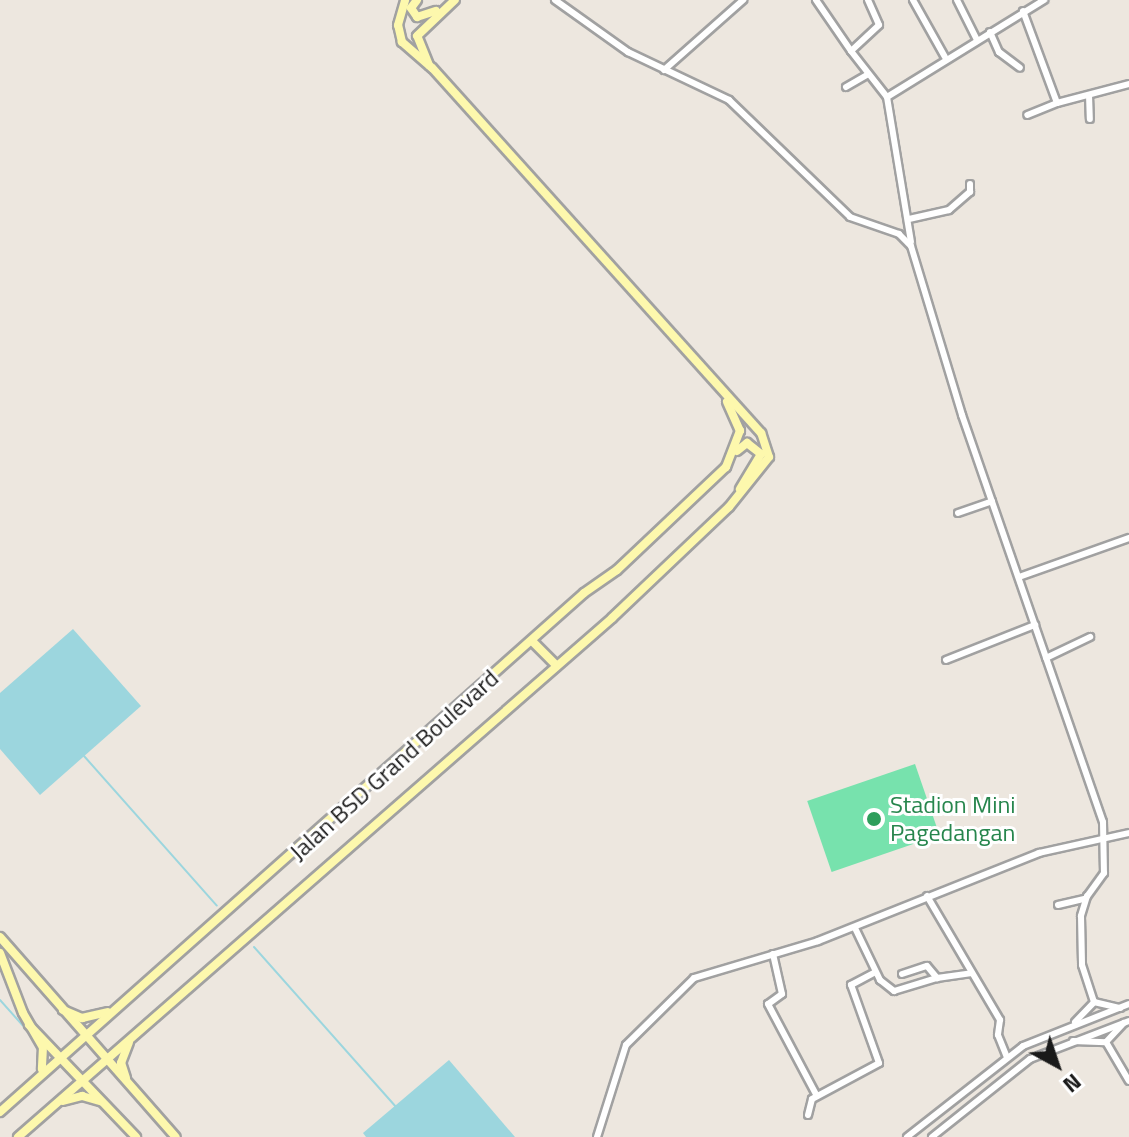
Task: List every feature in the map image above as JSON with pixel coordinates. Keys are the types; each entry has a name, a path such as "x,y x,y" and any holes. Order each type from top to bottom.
{"main road":[{"path":"405,0 399,11 402,42 432,68 723,396 739,422 734,455"},
{"path":"417,0 411,8 417,17 440,10"},
{"path":"432,68 415,42 422,27 455,0"},
{"name":"Jalan BSD Grand Boulevard","path":"18,1137 557,666 729,507 769,457 761,433 723,396"},
{"path":"729,507 761,454 747,443 734,455"},
{"name":"Jalan BSD Grand Boulevard","path":"0,1112 59,1055 188,948 532,641 617,570 734,455"},
{"path":"532,641 557,666"},
{"path":"0,937 58,1008 176,1137"},
{"path":"0,953 45,1058 32,1081"},
{"path":"58,1008 82,1018 110,1011"},
{"path":"29,1025 84,1079 136,1137"},
{"path":"127,1082 121,1063 131,1037"},
{"path":"56,1104 75,1096 105,1103"}],"street":[{"path":"555,0 664,70 729,100 850,217 899,234 911,246"},
{"path":"664,70 743,0"},
{"path":"816,0 867,75 887,97 911,246 992,501 1089,774 1107,837 1104,873 1085,899 1082,965 1094,1002"},
{"path":"851,51 879,25 868,0"},
{"path":"913,0 945,57"},
{"path":"957,0 977,40"},
{"path":"887,97 945,57 1044,0"},
{"path":"1023,11 1057,103"},
{"path":"990,32 1001,55 1020,68"},
{"path":"846,87 867,75"},
{"path":"1027,115 1057,103 1129,84"},
{"path":"1089,95 1090,119"},
{"path":"909,219 949,210 970,192 970,184"},
{"path":"958,513 992,501"},
{"path":"1019,577 1129,538"},
{"path":"946,660 1035,625"},
{"path":"1046,658 1090,637"},
{"path":"597,1137 626,1045 694,978 855,928 927,896 1039,853 1129,833"},
{"path":"927,896 1000,1020 998,1035 1007,1057"},
{"path":"1058,905 1085,899"},
{"path":"855,928 875,972 895,991 937,978 972,973"},
{"path":"773,954 782,994 768,1004 817,1096"},
{"path":"902,974 927,966 937,978"},
{"path":"808,1115 817,1096 879,1063 851,985 875,972"},
{"path":"1094,1002 1120,1008"},
{"path":"1072,1025 1094,1002"},
{"path":"907,1137 1007,1057 1036,1039 1129,1004"},
{"path":"932,1137 1014,1070 1073,1041 1126,1022"},
{"path":"1073,1041 1106,1042 1126,1022"},
{"path":"1106,1042 1129,1081"},
{"path":"939,1112 949,1123"}],"green space":[{"name":"Stadion Mini Pagedangan","path":"915,764 939,835 832,872 807,801"}],"water":[{"path":"73,629 141,706 40,795 0,749 0,693"},
{"path":"449,1060 515,1137 366,1137 363,1133"}],"waterway":[{"path":"84,756 217,906"},
{"path":"254,947 395,1106"},
{"path":"0,1000 34,1038"}],"place":[{"name":"Stadion Mini Pagedangan","path":"874,819"}]}
